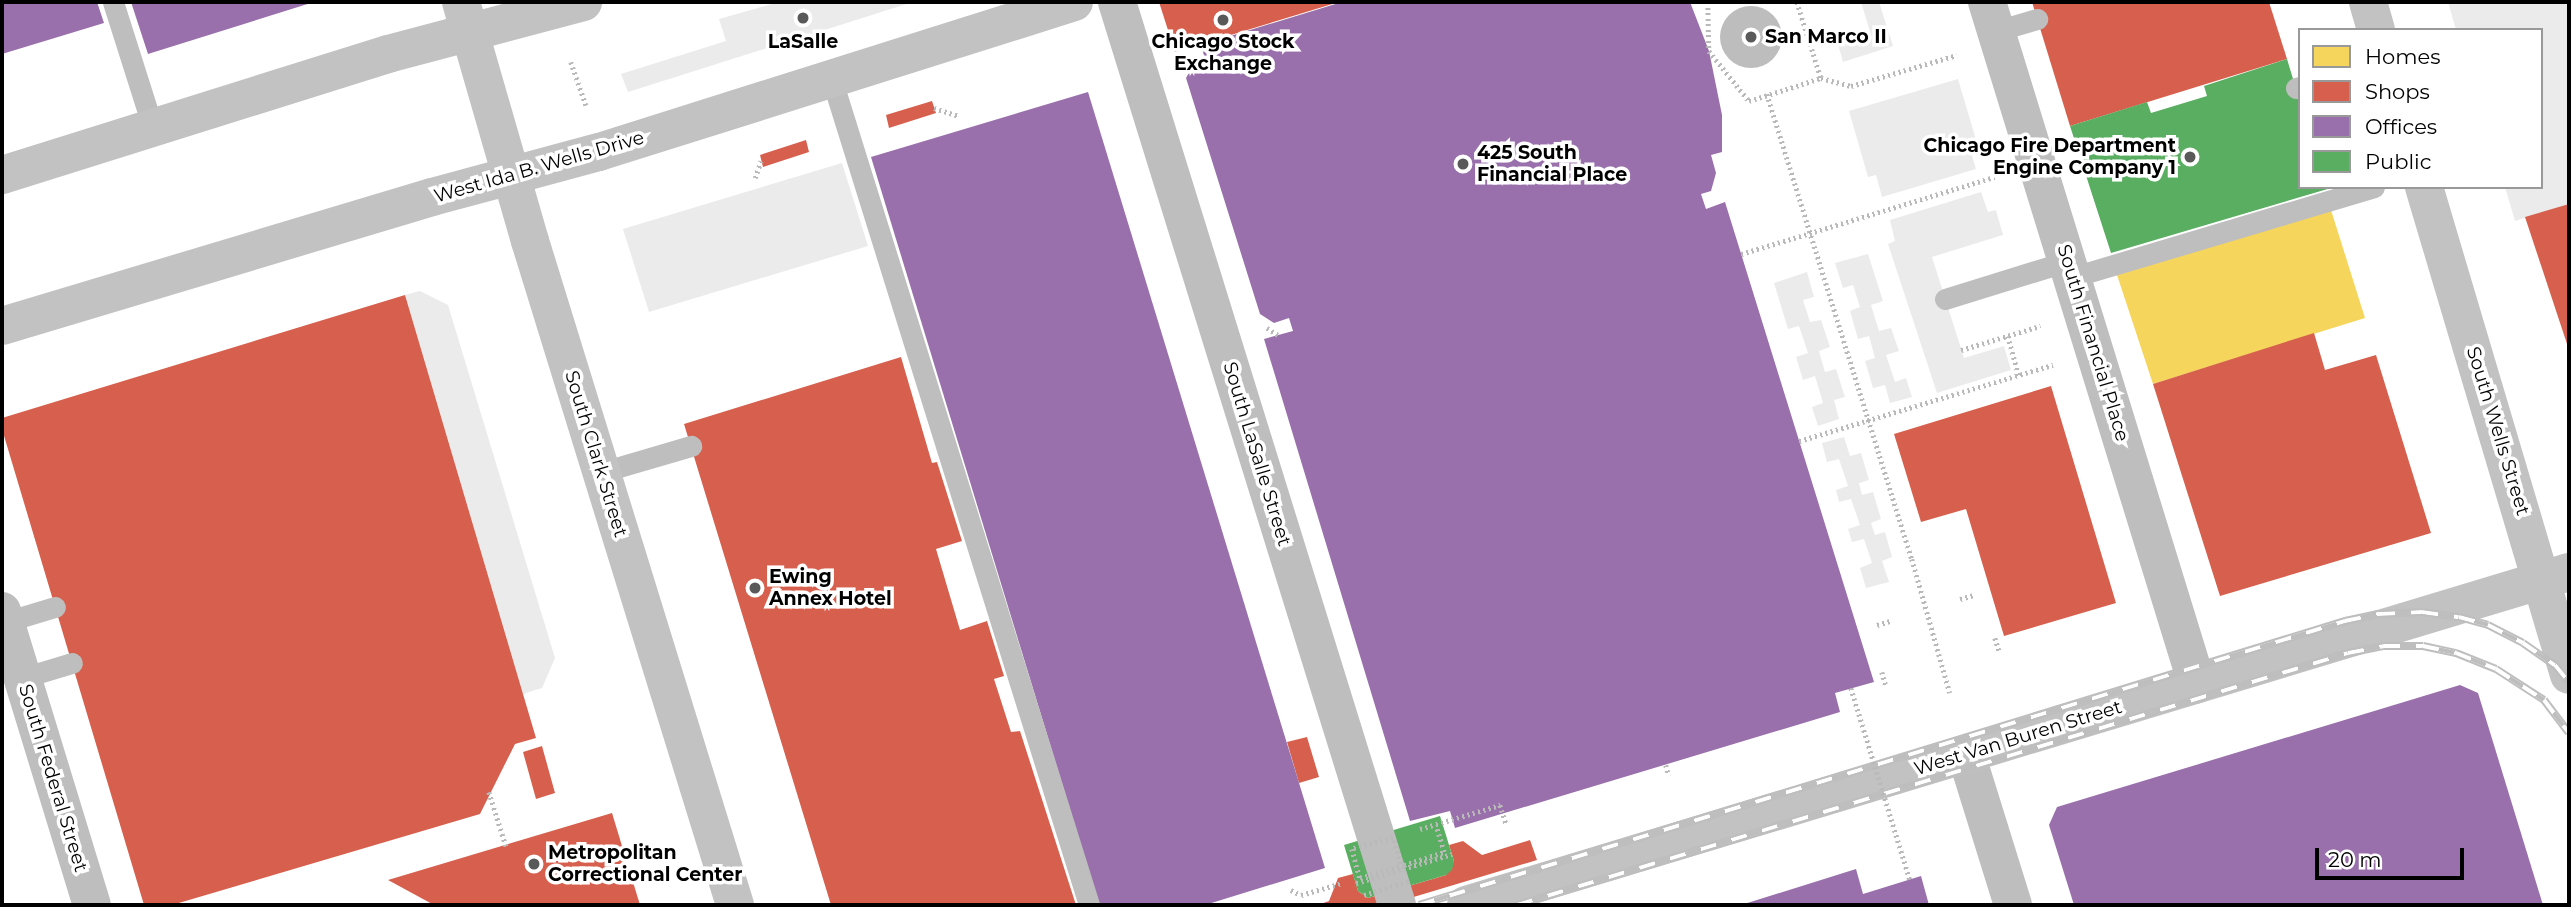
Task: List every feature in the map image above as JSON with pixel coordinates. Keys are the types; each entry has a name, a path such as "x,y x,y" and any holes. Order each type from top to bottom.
{"main road":[{"path":"2,176 388,54 466,18 583,2"},
{"name":"West Ida B. Wells Drive","path":"2,326 432,197 599,152 1074,2"},
{"path":"2368,2 2375,28"},
{"name":"South Clark Street","path":"466,18 601,472 735,905"},
{"name":"South Wells Street","path":"2425,189 2555,576 2556,639 2569,675"},
{"name":"West Van Buren Street","path":"1466,905 2555,576"}],"street":[{"name":"South LaSalle Street","path":"1117,2 1393,888"},
{"name":"South Financial Place","path":"1991,16 2197,684"},
{"name":"South Federal Street","path":"3,617 88,904"},
{"path":"1966,754 2013,905"}],"lane":[{"path":"113,2 153,128"},
{"path":"1991,16 2037,19"},
{"path":"831,77 1089,905"},
{"path":"1945,299 2071,269 2367,189"},
{"path":"601,472 691,446"},
{"path":"3,617 55,607"},
{"path":"22,678 72,663"}],"path":[{"path":"1708,2 1709,51 1749,101 1821,78 1851,86 1958,54"},
{"path":"1797,2 1821,78"},
{"path":"571,62 586,106"},
{"path":"1767,94 1912,559 1950,692"},
{"path":"934,108 958,116"},
{"path":"755,178 761,160"},
{"path":"1741,254 1996,177"},
{"path":"1961,351 2042,326"},
{"path":"2008,336 2019,376"},
{"path":"1799,441 2054,365"},
{"path":"1960,599 1974,595"},
{"path":"1877,625 1890,621"},
{"path":"1995,638 2000,653"},
{"path":"1882,672 1886,686"},
{"path":"1851,688 1910,880"},
{"path":"1665,765 1668,776"},
{"path":"489,792 506,846"},
{"path":"1291,890 1301,895 1444,852 1436,825 1500,805 1506,824"},
{"path":"1360,878 1352,849 1393,838 1393,888"},
{"path":"1356,883 1393,888 1452,854"}],"shaded area":[{"path":"779,2 913,2 628,92 621,74 726,41 719,19"},
{"path":"1861,2 1879,2 1893,46 1843,62 1838,44 1871,35"},
{"path":"2448,2 2569,2 2569,204 2515,221 2506,189 2543,189 2543,28 2455,28"},
{"path":"1745,6 1757,6 1773,15 1780,25 1780,49 1773,59 1757,68 1745,68 1734,63 1725,54 1720,43 1720,31 1725,20 1734,11"},
{"path":"1958,79 1977,143 1969,146 1976,169 1882,197 1876,175 1868,177 1849,111"},
{"path":"842,163 868,246 649,312 623,229"},
{"path":"1981,192 1988,212 1996,210 2003,235 1932,257 1964,358 2004,346 2011,370 1937,393 1888,244 1895,241 1890,220"},
{"path":"1868,254 1883,301 1871,305 1879,331 1891,328 1899,351 1886,355 1895,382 1906,378 1912,397 1890,403 1885,385 1873,388 1865,361 1875,358 1869,336 1858,339 1850,311 1860,307 1853,285 1843,288 1835,263"},
{"path":"1807,272 1814,297 1803,300 1810,322 1821,320 1830,347 1819,351 1825,372 1836,369 1845,397 1834,400 1839,419 1818,426 1812,407 1823,403 1815,376 1803,380 1796,357 1808,353 1799,326 1788,329 1774,283"},
{"path":"420,291 448,305 555,658 542,688 523,694 405,295"},
{"path":"1844,437 1850,456 1861,453 1869,480 1859,483 1862,495 1873,492 1881,519 1871,523 1875,535 1885,532 1892,557 1882,561 1889,582 1866,588 1860,568 1872,563 1864,539 1852,542 1848,529 1860,525 1851,499 1839,502 1836,490 1848,486 1839,459 1827,462 1822,443"}],"building: Homes":[{"path":"2331,210 2365,318 2153,384 2117,275"}],"building: Shops":[{"name":"Chicago Stock Exchange","path":"1159,2 1339,2 1175,52"},
{"path":"2032,2 2269,2 2287,59 2070,126"},
{"path":"932,101 936,113 889,128 886,115"},
{"path":"806,140 809,152 763,167 760,155"},
{"path":"2569,204 2569,344 2567,344 2525,217"},
{"path":"405,295 536,738 515,744 480,814 172,905 144,905 2,429 2,418"},
{"path":"2314,333 2325,370 2376,355 2431,533 2220,596 2153,384"},
{"path":"901,357 932,463 937,462 962,541 936,549 960,630 987,621 1004,676 994,679 1011,732 1020,731 1076,905 831,905 684,424"},
{"path":"2051,386 2116,603 2004,636 1966,509 1921,522 1894,434"},
{"path":"1307,737 1319,777 1299,783 1287,742"},
{"path":"542,746 555,793 536,799 523,752"},
{"name":"Metropolitan Correctional Center","path":"612,813 640,905 434,905 388,880"},
{"path":"1530,840 1537,860 1387,905 1318,905 1329,901 1338,878 1353,874 1358,891 1368,898 1446,875 1454,861 1449,845 1463,841 1482,855"}],"building: Offices":[{"path":"2,2 97,2 104,23 2,54"},
{"path":"131,2 314,2 148,54"},
{"path":"1342,2 1690,2 1709,51 1722,115 1722,152 1711,155 1716,173 1711,191 1701,194 1706,209 1725,202 1874,682 1835,693 1840,712 1455,828 1450,811 1410,821 1264,339 1293,331 1289,318 1274,323 1260,314 1186,78 1195,62 1205,59 1201,45"},
{"path":"1088,92 1325,868 1205,905 1099,905 871,157"},
{"path":"2460,685 2478,693 2543,905 2074,905 2049,825 2057,807"},
{"path":"1856,869 1863,894 1921,876 1929,905 1741,905"}],"building: Public":[{"name":"Chicago Fire Department Engine Company 1","path":"2287,59 2298,95 2298,189 2328,189 2111,253 2070,126 2147,102 2151,113 2207,96 2204,86"},
{"path":"1440,816 1454,861 1452,870 1446,875 1368,898 1358,891 1344,845"}],"railway":[{"path":"1419,905 2345,621 2379,614 2422,612 2459,617 2488,625 2523,643 2555,665 2569,682"},
{"path":"1517,905 2348,653 2384,646 2423,646 2456,653 2496,669 2544,700 2569,733"}],"place":[{"name":"LaSalle","path":"803,18"},
{"name":"Chicago Stock Exchange","path":"1223,20"},
{"name":"San Marco II","path":"1751,37"},
{"name":"Chicago Fire Department Engine Company 1","path":"2190,157"},
{"name":"425 South Financial Place","path":"1463,164"},
{"name":"Ewing Annex Hotel","path":"755,588"},
{"name":"Metropolitan Correctional Center","path":"534,864"}]}
